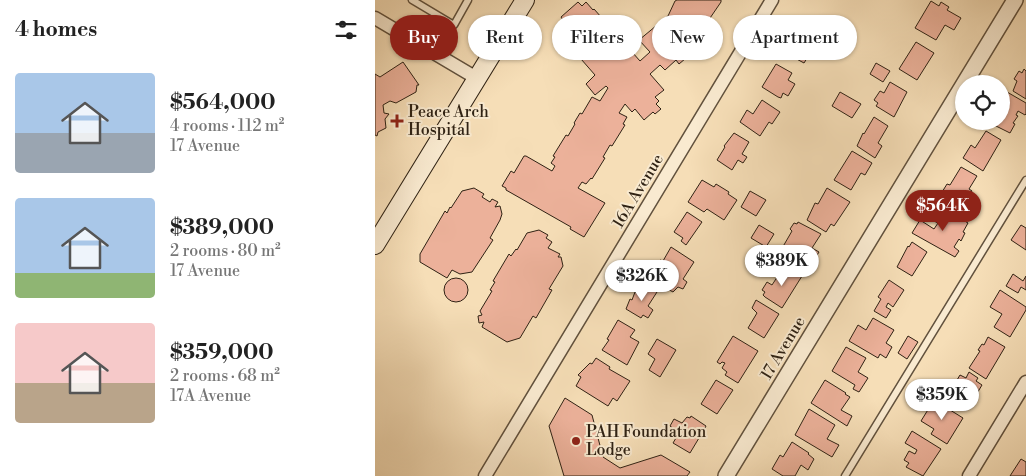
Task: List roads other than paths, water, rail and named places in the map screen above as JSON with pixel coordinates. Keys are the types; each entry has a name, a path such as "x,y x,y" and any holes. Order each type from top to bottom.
{"main road":[{"path":"375,246 525,0"}],"street":[{"name":"16A Avenue","path":"485,476 772,0"},
{"name":"17 Avenue","path":"969,75 1015,0"},
{"path":"375,18 477,79"},
{"name":"17 Avenue","path":"726,476 955,99"},
{"path":"969,476 1026,382"}],"lane":[{"path":"412,0 454,25 468,0"},
{"path":"845,476 1026,180"}],"place":[{"name":"Peace Arch Hospital","path":"397,121"},
{"name":"PAH Foundation Lodge","path":"576,441"}]}
